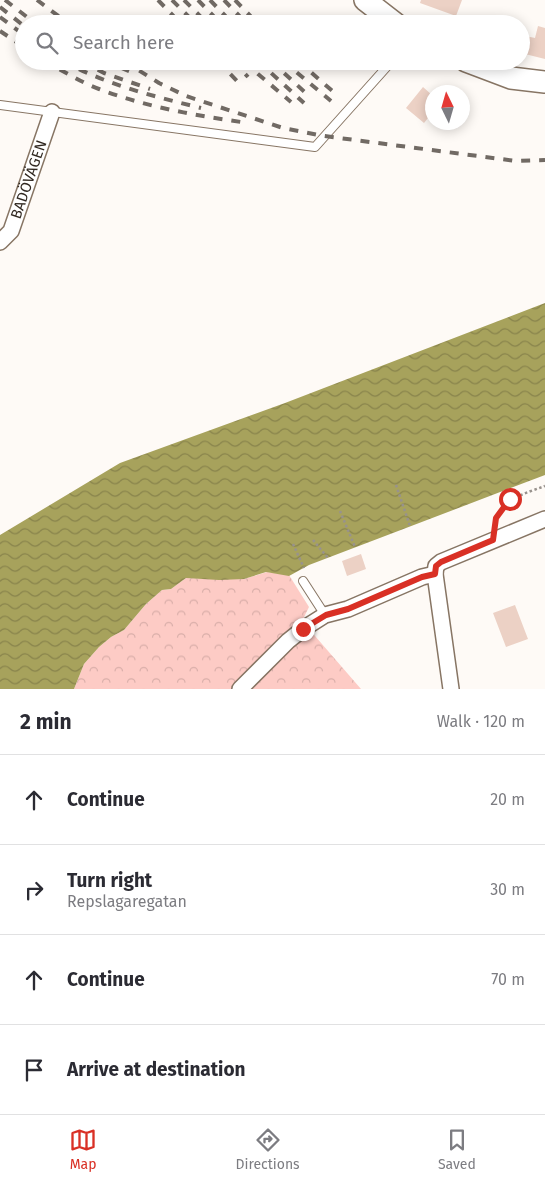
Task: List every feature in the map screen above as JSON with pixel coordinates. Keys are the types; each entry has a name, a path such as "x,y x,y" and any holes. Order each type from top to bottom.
{"main road":[{"path":"365,0 384,15"},
{"path":"490,70 511,78 545,82"}],"street":[{"name":"BADÖVÄGEN","path":"0,242 11,231 52,112"},
{"path":"451,689 435,574 436,566 441,562 545,518"},
{"path":"240,689 288,641 326,615 348,609 422,577 435,574"}],"lane":[{"path":"0,105 315,147 384,70"},
{"path":"303,581 326,615"}],"path":[{"path":"396,485 410,526"},
{"path":"493,540 496,518 510,499 545,486"},
{"path":"340,511 355,547"},
{"path":"312,540 328,558"},
{"path":"293,544 304,568"}],"green space":[{"path":"267,572 289,575 309,607 302,621 361,689 74,689 84,664 99,647 111,637 124,630 146,604 162,590 171,589 186,578 244,579"}],"water":[{"path":"545,303 545,475 309,565 289,576 266,572 244,579 186,578 171,589 162,590 146,604 124,630 111,637 99,647 84,664 74,689 0,689 0,535 120,463 285,403"}],"building":[{"path":"421,0 462,0 456,15 420,3"},
{"path":"538,26 545,28 545,59 530,55 530,37 535,38"},
{"path":"423,87 425,89 424,123 406,108"},
{"path":"361,554 366,569 347,576 342,561"},
{"path":"515,605 528,639 506,647 493,613"}],"railway":[{"path":"5,0 24,15"},
{"path":"37,0 57,15"},
{"path":"158,0 172,15"},
{"path":"172,0 187,15"},
{"path":"184,0 199,15"},
{"path":"198,0 212,15"},
{"path":"210,0 224,15"},
{"path":"224,0 238,15"},
{"path":"235,0 249,15"},
{"path":"0,7 15,19"},
{"path":"0,17 15,28"},
{"path":"0,31 15,41"},
{"path":"61,70 92,86 135,101 191,114 248,123"},
{"path":"82,70 113,83 201,108"},
{"path":"98,70 150,89"},
{"path":"126,70 134,73"},
{"path":"138,70 159,83 186,96 283,128 324,136 516,161 545,160"},
{"path":"227,70 239,83"},
{"path":"241,70 248,77"},
{"path":"254,70 291,102"},
{"path":"268,70 304,103"},
{"path":"281,70 309,96"},
{"path":"294,70 331,101"},
{"path":"308,70 337,95"}],"route":[{"path":"303,629 326,615 348,609 422,577 435,574 436,566 441,562 493,540 496,518 510,499"}]}
